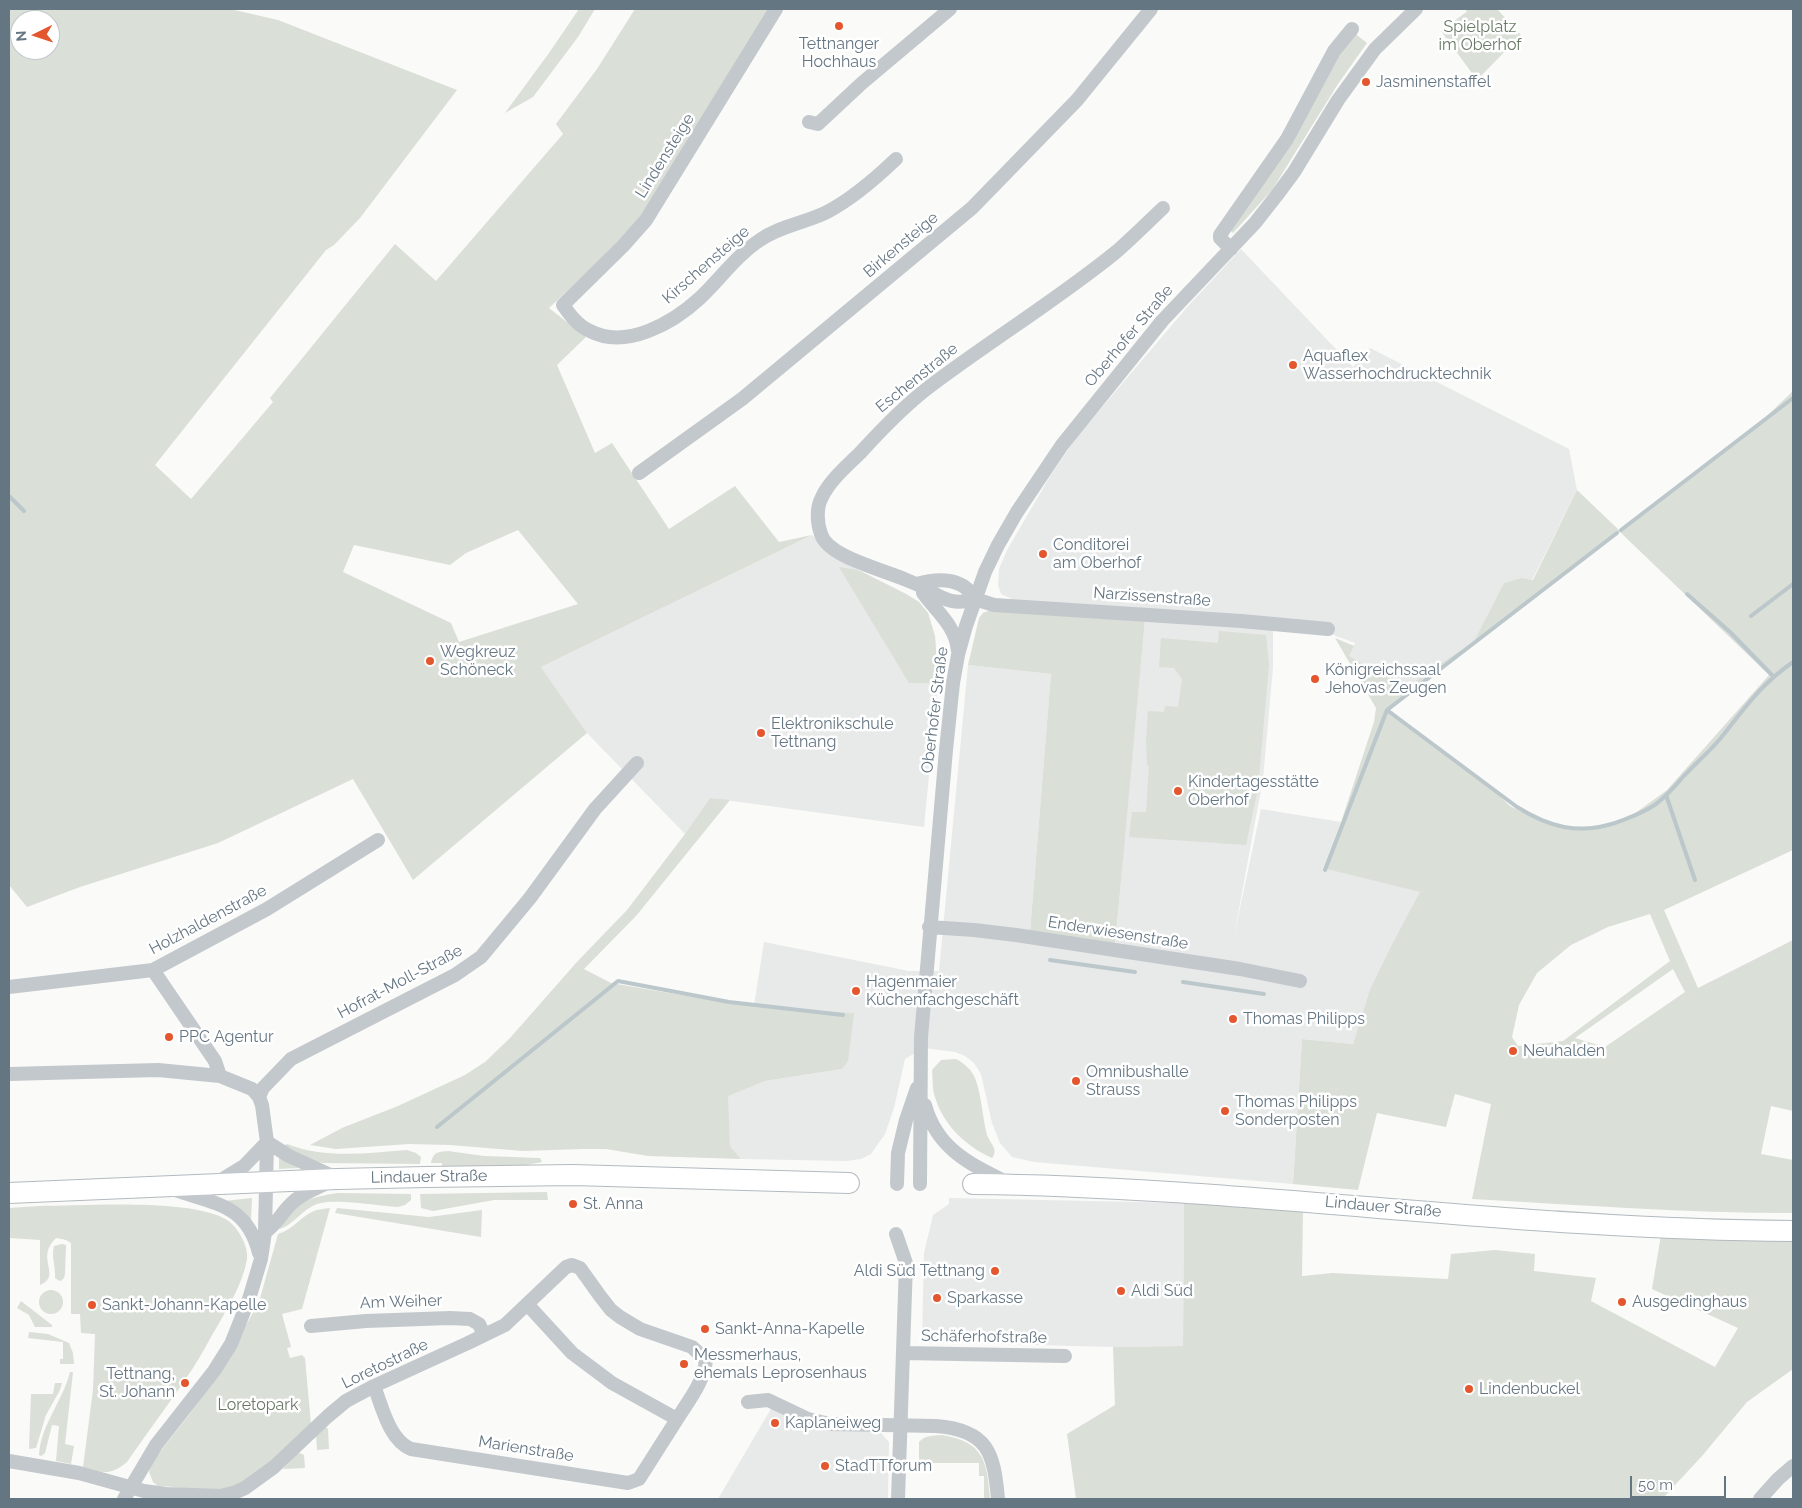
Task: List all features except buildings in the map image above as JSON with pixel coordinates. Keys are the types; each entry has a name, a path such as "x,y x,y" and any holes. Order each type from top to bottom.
{"main road":[{"name":"Lindauer Straße","path":"9,1193 337,1178 572,1175 849,1183"},
{"name":"Lindauer Straße","path":"973,1184 1012,1184 1303,1200 1637,1227 1793,1231"}],"street":[{"name":"Lindensteige","path":"563,305 623,246 646,220 664,194 776,9"},
{"path":"809,122 818,124 862,83 950,9"},
{"name":"Birkensteige","path":"639,473 742,399 972,208 1078,100 1151,9"},
{"name":"Oberhofer Straße","path":"920,1184 921,1038 929,928 950,712 958,655 985,572 998,545 1062,445 1162,321 1255,223 1294,172 1338,100 1375,49 1416,9"},
{"path":"1231,249 1220,238 1220,235 1287,139 1334,51 1352,29"},
{"name":"Kirschensteige","path":"563,305 575,320 589,331 605,336 626,337 655,329 698,299 759,240 771,233 818,216 838,206 896,160"},
{"name":"Eschenstraße","path":"975,599 959,602 940,598 917,584 849,557 834,549 824,540 818,520 818,505 822,496 887,423 928,388 1117,251 1163,208"},
{"path":"917,584 928,581 948,580 962,584 971,590 975,599"},
{"name":"Eschenstraße","path":"917,584 951,628 957,643 958,655"},
{"name":"Narzissenstraße","path":"975,599 994,605 1222,619 1328,629"},
{"name":"Hofrat-Moll-Straße","path":"259,1097 263,1088 291,1059 455,975 481,957 530,898 595,809 636,763"},
{"name":"Holzhaldenstraße","path":"9,987 153,970 266,909 378,840"},
{"name":"Enderwiesenstraße","path":"929,928 974,930 1016,935 1240,969 1300,981"},
{"path":"153,970 215,1061 220,1076"},
{"path":"9,1074 158,1070 220,1076 246,1086 259,1097 267,1142 265,1232 261,1259 249,1299 231,1344 214,1371 156,1445 127,1494"},
{"name":"Oberhofer Straße","path":"897,1184 898,1153 906,1120 920,1083"},
{"name":"Oberhofer Straße","path":"920,1083 928,1119 940,1138 951,1150 975,1167 1012,1184"},
{"path":"267,1142 289,1156 337,1178"},
{"path":"215,1184 244,1166 267,1142"},
{"path":"265,1232 301,1196 337,1178"},
{"path":"165,1186 226,1207 238,1214 252,1231 261,1259"},
{"name":"Schäferhofstraße","path":"896,1234 906,1263 898,1499"},
{"name":"Loretostraße","path":"9,1461 79,1474 127,1494 221,1496 247,1494 328,1416 346,1402 374,1386 505,1324 566,1267 572,1265 580,1268 611,1310 620,1317 640,1329 692,1347 706,1360"},
{"path":"527,1304 572,1354 612,1383 677,1419"},
{"name":"Am Weiher","path":"311,1326 366,1321 470,1319 479,1324 484,1335"},
{"name":"Schäferhofstraße","path":"903,1353 1064,1356"},
{"name":"Marienstraße","path":"374,1386 395,1434 404,1446 412,1449 628,1482 639,1479 698,1386 705,1370 706,1360"},
{"path":"748,1402 768,1400 808,1418 830,1424 952,1427 973,1435 987,1448 992,1459 996,1472 998,1499"},
{"path":"1760,1499 1793,1466"}],"shaded area":[{"path":"1241,249 1353,367 1370,348 1569,449 1577,490 1532,580 1521,578 1504,583 1474,641 1408,686 1349,656 1355,643 1328,633 1014,600 1001,594 998,585 999,569 1007,550 1049,478 1075,439 1189,305"},
{"path":"812,535 843,562 906,594 919,602 928,613 935,636 938,683 924,827 710,798 685,834 587,733 541,667"},
{"path":"1145,619 1273,628 1273,668 1263,779 1234,936 1261,809 1341,822 1323,867 1421,892 1370,989 1353,1044 1302,1039 1293,1184 1034,1162 1012,1157 1000,1143 992,1123 981,1074 974,1063 965,1056 955,1052 924,1048 905,1059 894,1108 885,1134 871,1154 861,1159 847,1161 741,1159 730,1146 727,1096 765,1081 842,1069 853,1013 754,1005 764,942 909,971 939,971 968,665 1051,674 1030,932 1115,954"},
{"path":"949,1198 1184,1203 1183,1346 1113,1347 922,1342 924,1253 933,1215 949,1204"},
{"path":"772,1407 836,1429 880,1432 889,1442 888,1499 718,1499"}],"green space":[{"path":"9,9 230,9 278,20 457,90 360,218 334,245 326,250 155,465 191,499 273,402 270,398 395,244 436,281 563,134 556,124 597,69 635,9 770,9 640,217 616,245 549,308 586,337 557,365 595,453 612,443 669,529 735,486 779,542 812,535 541,667 587,733 413,880 353,779 218,843 80,887 27,907 9,885","holes":["518,530 578,604 459,642 451,623 343,572 354,545 450,565 466,553"]},
{"path":"579,9 595,9 578,37 533,97 505,113 549,53"},
{"name":"Spielplatz im Oberhof","path":"1465,9 1497,9 1521,35 1477,80 1441,31 1467,12"},
{"path":"1353,32 1367,43 1338,84 1272,190 1233,233 1230,230 1324,73"},
{"path":"1793,391 1793,850 1664,910 1698,988 1793,940 1793,1111 1771,1106 1761,1154 1793,1160 1793,1213 1673,1210 1472,1199 1491,1104 1455,1094 1446,1127 1377,1113 1358,1190 1293,1184 1302,1039 1353,1044 1370,989 1420,892 1323,868 1341,822 1374,722 1376,708 1335,638 1354,646 1349,656 1408,686 1474,641 1504,583 1521,578 1533,580 1577,490 1620,531 1748,434","holes":["1620,532 1769,675 1667,790 1634,814 1611,824 1577,828 1542,822 1510,806 1497,793 1387,712","1650,914 1670,961 1563,1041 1518,1046 1512,1037 1519,1005 1537,973 1571,945 1608,927","1673,969 1685,992 1605,1047 1575,1038"]},
{"path":"839,567 858,570 919,602 928,613 935,636 938,683 909,683"},
{"path":"993,609 1145,619 1115,946 1030,932 1051,674 968,665 979,618 983,613"},
{"path":"1219,631 1266,635 1269,665 1258,788 1246,845 1129,837 1132,812 1146,812 1149,766 1147,765 1146,740 1148,711 1164,712 1165,706 1178,707 1182,679 1174,668 1159,667 1161,638 1218,643"},
{"path":"710,798 730,800 636,916 584,969 611,983 728,1003 854,1013 848,1061 842,1069 765,1081 728,1096 730,1146 741,1159 648,1156 606,1149 523,1151 450,1145 409,1144 336,1149 310,1145 342,1128 398,1106 465,1075 485,1062 510,1038 576,963 627,910"},
{"path":"956,1059 967,1067 975,1078 987,1135 995,1152 992,1158 974,1148 957,1134 944,1117 935,1097 932,1070 941,1060"},
{"path":"287,1144 316,1152 346,1154 407,1150 421,1157 420,1164 323,1163 302,1158 284,1146"},
{"path":"448,1151 484,1156 540,1158 542,1162 521,1166 442,1166 442,1163 431,1163 436,1153"},
{"path":"279,1157 298,1168 279,1169"},
{"path":"547,1192 548,1200 494,1200 433,1211 421,1208 420,1194"},
{"path":"338,1193 411,1194 411,1200 405,1205 398,1207 325,1202 311,1207 289,1225 279,1229 289,1213 303,1202"},
{"path":"252,1198 251,1221 224,1201"},
{"path":"1184,1203 1303,1208 1302,1276 1333,1273 1448,1279 1451,1254 1495,1250 1535,1254 1534,1271 1596,1278 1591,1301 1715,1367 1738,1328 1652,1289 1661,1235 1793,1240 1793,1369 1747,1402 1702,1456 1662,1499 1076,1499 1067,1434 1115,1405 1113,1347 1183,1346"},
{"path":"39,1206 164,1206 210,1213 231,1223 239,1232 246,1249 247,1259 239,1285 227,1310 196,1363 127,1462 116,1470 101,1472 83,1467 93,1390 95,1334 81,1333 80,1314 71,1314 71,1243 56,1238 50,1246 47,1253 49,1276 40,1285 40,1240 9,1238 9,1208"},
{"name":"Loretopark","path":"330,1208 302,1309 282,1314 291,1347 287,1348 290,1358 302,1355 305,1358 311,1425 266,1468 247,1483 240,1486 210,1490 158,1486 153,1482 149,1472 152,1462 218,1375 259,1302 278,1234 288,1230 314,1211"},
{"path":"337,1208 429,1217 482,1210 481,1237 335,1213"},
{"path":"1556,1210 1653,1217 1793,1220 1793,1223 1743,1223 1555,1213"},
{"path":"66,1245 65,1274 61,1281 55,1278 53,1254 54,1246"},
{"path":"51,1290 56,1291 62,1297 62,1307 56,1313 51,1314 46,1313 40,1307 39,1302 40,1297 46,1291"},
{"path":"21,1301 52,1325 52,1327 35,1327 29,1315 17,1308"},
{"path":"29,1332 48,1334 69,1343 73,1353 74,1364 60,1364 60,1359 63,1359 63,1342 28,1338"},
{"path":"70,1372 73,1372 65,1444 74,1446 71,1464 56,1461 59,1426 52,1425 45,1453 41,1456 39,1455 44,1433 67,1383"},
{"path":"55,1383 62,1383 60,1390 46,1415 36,1448 29,1449 31,1394 53,1394"},
{"path":"325,1426 328,1429 329,1449 317,1450 316,1434"},
{"path":"942,1435 967,1443 981,1455 985,1464 990,1499 984,1499 984,1476 979,1476 979,1463 921,1463 919,1467 919,1442 927,1437"},
{"path":"296,1454 304,1455 305,1468 283,1469"}],"waterway":[{"path":"1621,530 1793,398"},
{"path":"9,496 24,511"},
{"path":"1325,870 1387,710 1617,533"},
{"path":"1751,616 1793,584"},
{"path":"1687,594 1730,632 1773,676"},
{"path":"1387,710 1529,814 1564,827 1601,827 1639,814 1661,800 1716,744 1762,688 1793,662"},
{"path":"1666,795 1695,880"},
{"path":"1050,960 1135,972"},
{"path":"437,1127 618,981 729,1002 843,1015"},
{"path":"1183,982 1264,994"}],"place":[{"name":"Tettnanger Hochhaus","path":"839,26"},
{"name":"Jasminenstaffel","path":"1366,82"},
{"name":"Aquaflex Wasserhochdrucktechnik","path":"1293,365"},
{"name":"Conditorei am Oberhof","path":"1043,554"},
{"name":"Wegkreuz Schöneck","path":"430,661"},
{"name":"Königreichssaal Jehovas Zeugen","path":"1315,679"},
{"name":"Elektronikschule Tettnang","path":"761,733"},
{"name":"Kindertagesstätte Oberhof","path":"1178,791"},
{"name":"Hagenmaier Küchenfachgeschäft","path":"856,991"},
{"name":"Thomas Philipps","path":"1233,1019"},
{"name":"PPC Agentur","path":"169,1037"},
{"name":"Neuhalden","path":"1513,1051"},
{"name":"Omnibushalle Strauss","path":"1076,1081"},
{"name":"Thomas Philipps Sonderposten","path":"1225,1111"},
{"name":"St. Anna","path":"573,1204"},
{"name":"Aldi Süd Tettnang","path":"995,1271"},
{"name":"Aldi Süd","path":"1121,1291"},
{"name":"Sparkasse","path":"937,1298"},
{"name":"Ausgedinghaus","path":"1622,1302"},
{"name":"Sankt-Johann-Kapelle","path":"92,1305"},
{"name":"Sankt-Anna-Kapelle","path":"705,1329"},
{"name":"Messmerhaus, ehemals Leprosenhaus","path":"684,1364"},
{"name":"Tettnang, St. Johann","path":"185,1383"},
{"name":"Lindenbuckel","path":"1469,1389"},
{"name":"Kaplaneiweg","path":"775,1423"},
{"name":"StadTTforum","path":"825,1466"}]}
